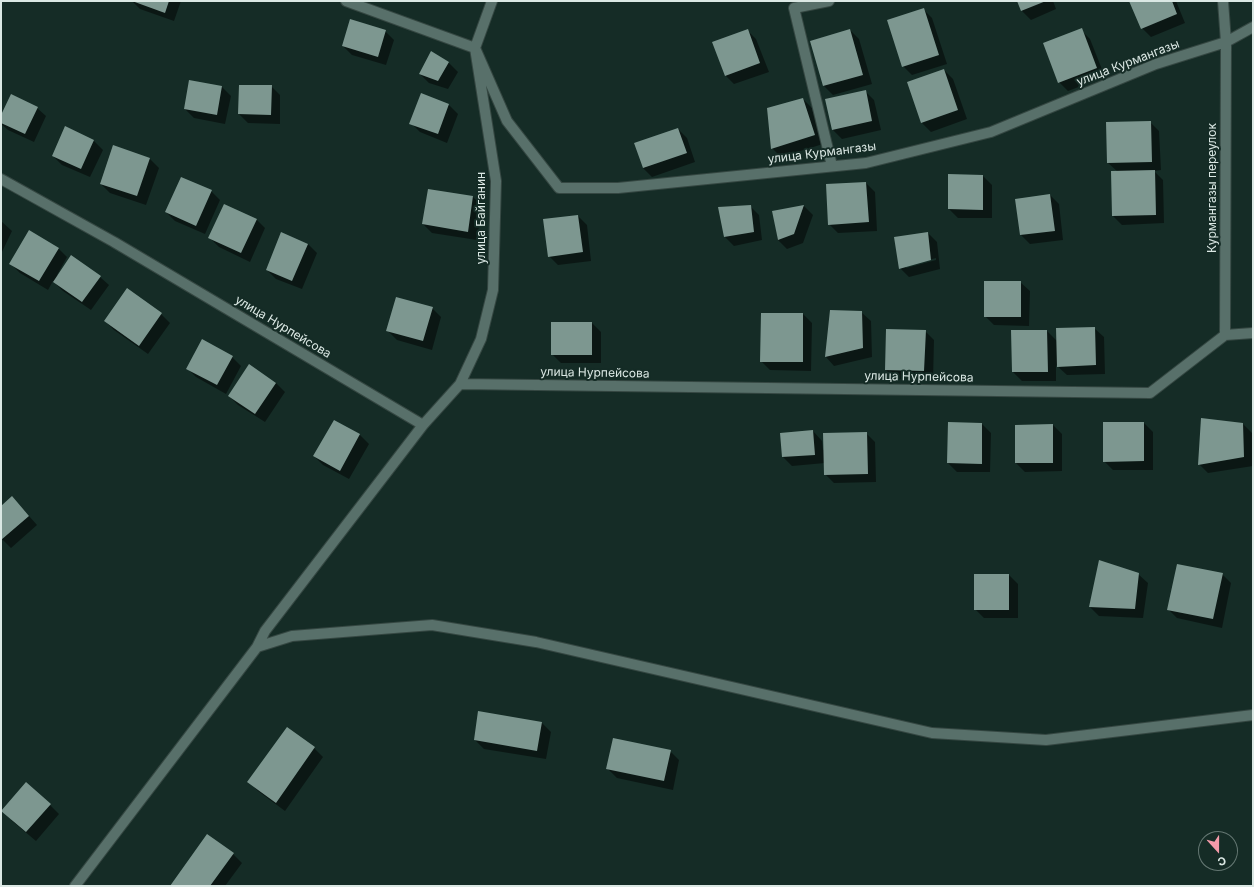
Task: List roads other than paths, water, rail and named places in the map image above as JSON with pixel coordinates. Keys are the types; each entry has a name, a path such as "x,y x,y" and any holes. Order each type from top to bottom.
{"street":[{"path":"346,1 475,48"},
{"name":"улица Байганин","path":"460,384 481,339 493,290 496,181 475,48 492,1"},
{"path":"830,1 794,8 832,166"},
{"name":"Курмангазы переулок","path":"1223,1 1226,42 1225,335"},
{"name":"улица Курмангазы","path":"475,48 507,121 559,188 618,188 866,163 991,132 1156,64 1226,42 1253,27"},
{"name":"улица Нурпейсова","path":"1,179 114,242 423,425"},
{"path":"1225,335 1253,333"},
{"name":"улица Нурпейсова","path":"460,384 1150,393 1225,335"},
{"path":"75,886 257,647 265,631 423,425 460,384"},
{"path":"257,647 292,636 432,625 536,642 932,733 1046,740 1253,715"}]}
